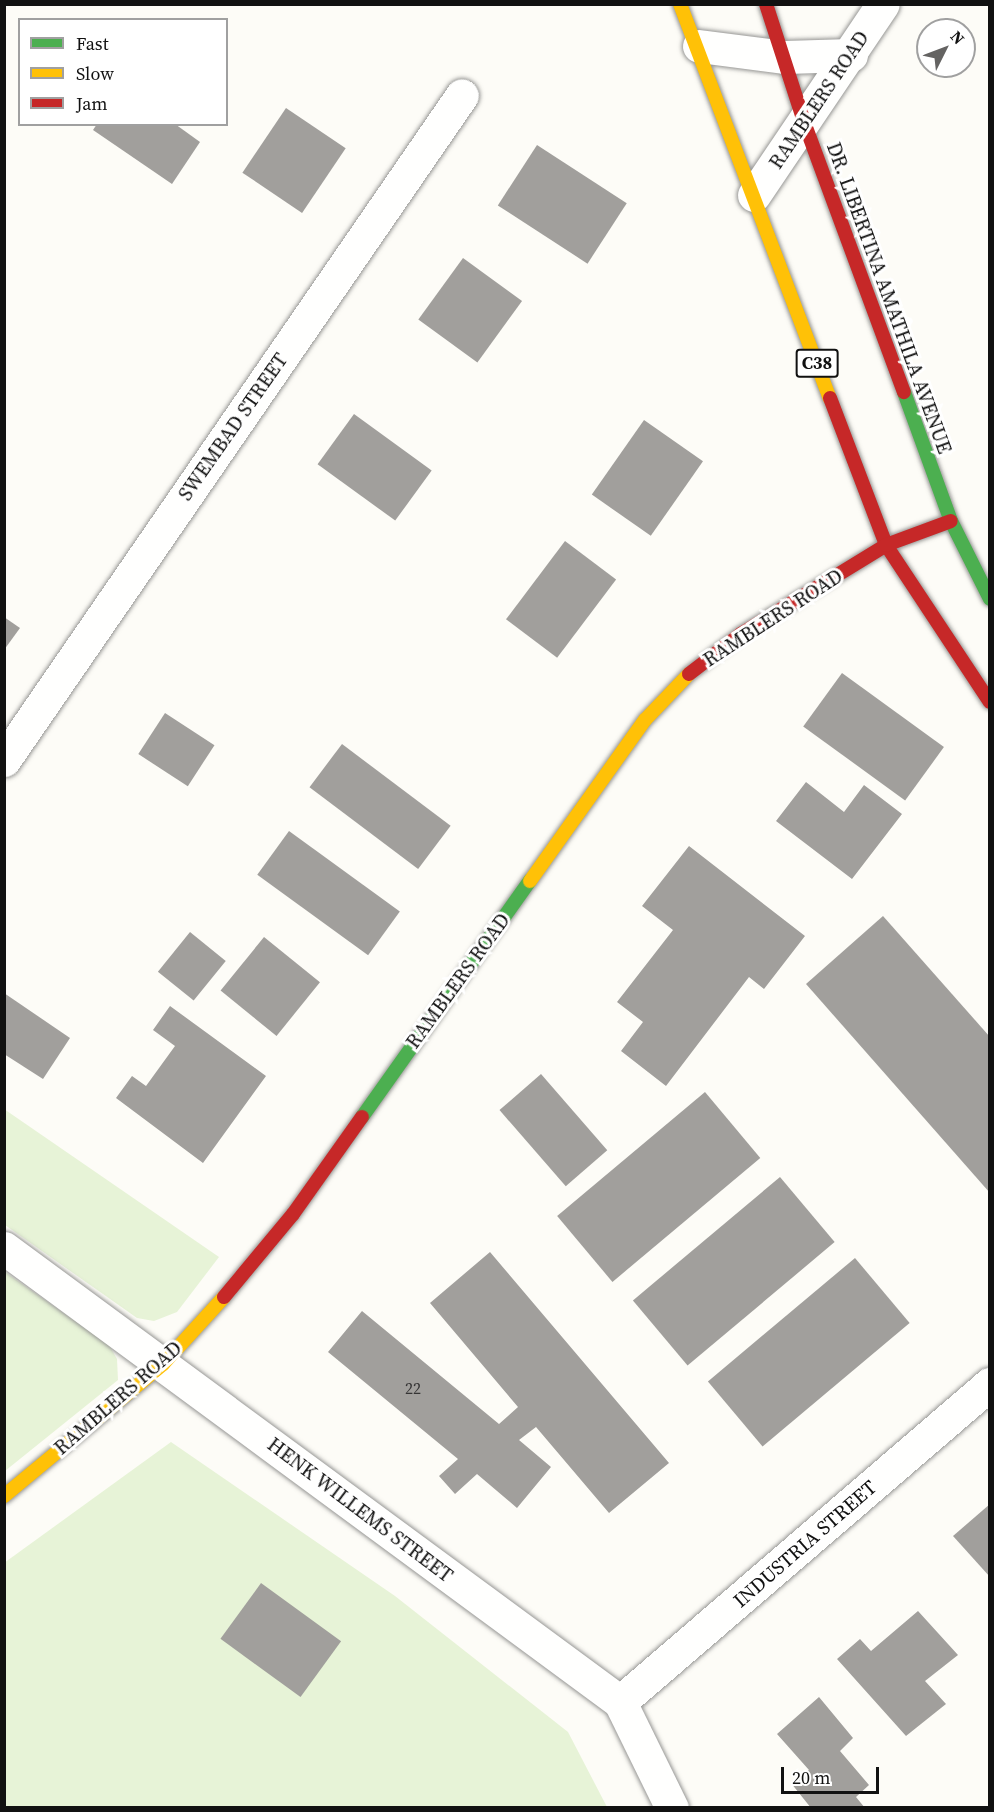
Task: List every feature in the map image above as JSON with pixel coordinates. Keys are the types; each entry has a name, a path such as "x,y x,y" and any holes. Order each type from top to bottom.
{"main road":[{"name":"C38","path":"680,4 699,46 886,545 990,702"},
{"name":"DR. LIBERTINA AMATHILA AVENUE","path":"766,4 785,57 804,122 951,521 990,599"},
{"name":"RAMBLERS ROAD","path":"4,1496 163,1364 293,1214 645,720 688,675 741,634 886,545 951,521"}],"street":[{"name":"RAMBLERS ROAD","path":"754,195 884,4"},
{"path":"699,46 785,57 851,55"},
{"name":"SWEMBAD STREET","path":"4,760 462,95"},
{"name":"HENK WILLEMS STREET","path":"4,1248 620,1702 672,1808"},
{"name":"INDUSTRIA STREET","path":"620,1702 990,1384"}],"green space":[{"path":"4,1109 219,1257 177,1312 154,1321 137,1318 5,1225"},
{"path":"5,1272 109,1345 117,1359 118,1380 5,1471"},
{"path":"171,1442 395,1596 568,1732 607,1807 5,1807 4,1563"}],"building":[{"path":"286,108 346,148 302,213 242,173"},
{"path":"96,126 178,126 200,142 172,184 93,130"},
{"path":"537,145 627,203 588,264 498,205"},
{"path":"463,258 522,301 477,362 418,319"},
{"path":"354,414 432,470 395,521 318,464"},
{"path":"644,420 703,461 651,536 592,495"},
{"path":"565,541 616,580 557,658 506,619"},
{"path":"4,617 20,628 4,650"},
{"path":"842,673 944,747 905,800 803,726"},
{"path":"165,713 214,745 188,786 138,754"},
{"path":"342,744 451,826 418,869 310,787"},
{"path":"806,782 844,812 864,785 902,814 852,879 776,821"},
{"path":"289,831 400,912 368,955 257,875"},
{"path":"689,846 805,936 764,989 749,977 666,1086 621,1051 643,1022 617,1002 673,930 642,906"},
{"path":"883,916 990,1037 990,1193 806,984"},
{"path":"190,932 226,961 194,1001 158,972"},
{"path":"264,937 320,982 277,1036 221,991"},
{"path":"4,993 70,1038 43,1079 4,1054"},
{"path":"170,1006 266,1076 203,1163 116,1098 132,1076 146,1086 175,1046 153,1030"},
{"path":"541,1074 607,1150 566,1186 499,1110"},
{"path":"705,1092 760,1158 612,1282 557,1216"},
{"path":"780,1177 835,1242 688,1366 633,1300"},
{"path":"490,1252 669,1463 609,1513 536,1427 519,1440 551,1467 517,1508 477,1474 455,1494 439,1476 458,1459 328,1352 362,1311 499,1424 518,1407 430,1303"},
{"path":"855,1258 910,1323 763,1447 708,1381"},
{"path":"990,1504 990,1577 953,1536"},
{"path":"261,1583 341,1641 301,1697 220,1639"},
{"path":"918,1611 958,1655 925,1681 946,1704 906,1736 837,1659 860,1639 871,1651"},
{"path":"819,1697 853,1738 840,1751 869,1785 856,1797 865,1808 811,1808 791,1783 809,1770 777,1734"}],"traffic: fast":[{"path":"904,392 951,521 990,599"},
{"path":"362,1117 530,881"}],"traffic: slow":[{"path":"680,4 830,398"},
{"path":"530,881 645,720 689,674"},
{"path":"4,1496 163,1364 224,1297"}],"traffic: jam":[{"path":"766,4 804,122 904,392"},
{"path":"830,398 886,545 990,702"},
{"path":"689,674 741,634 886,545 951,521"},
{"path":"224,1297 293,1214 362,1117"}]}
